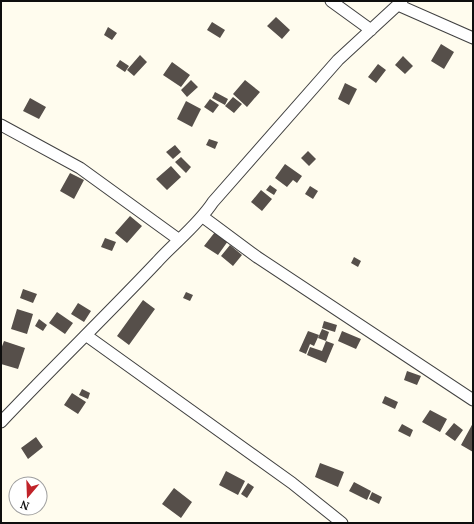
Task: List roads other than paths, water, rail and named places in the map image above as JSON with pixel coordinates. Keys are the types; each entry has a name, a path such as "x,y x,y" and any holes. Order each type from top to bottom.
{"street":[{"path":"331,1 371,30"},
{"path":"1,422 87,336 178,239 203,217 212,202 328,71 400,3 473,38"},
{"path":"1,125 80,168 178,239"},
{"path":"203,217 257,257 473,400"},
{"path":"87,336 292,484 342,523"}]}
